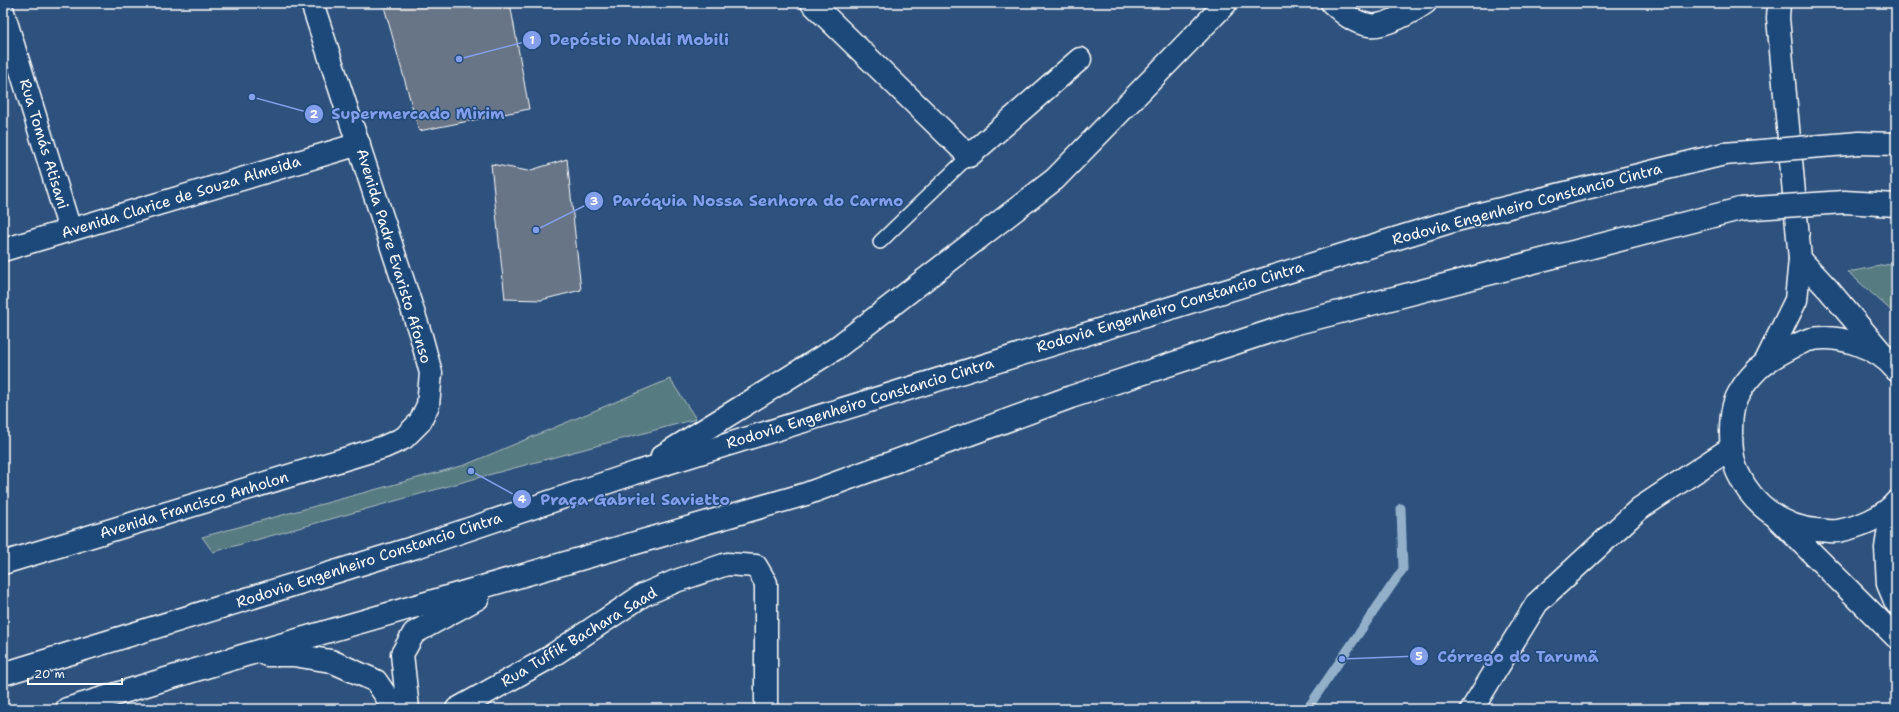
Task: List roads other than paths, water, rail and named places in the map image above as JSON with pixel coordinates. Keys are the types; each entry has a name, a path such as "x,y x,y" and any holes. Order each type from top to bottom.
{"main road":[{"name":"Avenida Padre Evaristo Afonso","path":"312,3 421,336 431,373 428,405 420,422 404,438 384,446"},
{"path":"812,3 969,156 1080,59"},
{"path":"635,473 835,349 1055,179 1226,3"},
{"path":"1332,3 1348,17 1369,26 1392,21 1425,3"},
{"path":"1777,8 1800,259 1796,300 1765,363 1740,390 1731,418 1731,448 1738,475 1754,498 1777,518 1896,637"},
{"name":"Rua Tomás Atisani","path":"3,12 70,230"},
{"name":"Rodovia Engenheiro Constancio Cintra","path":"3,674 416,547 635,473 1456,220 1724,154 1859,143 1896,144"},
{"name":"Avenida Clarice de Souza Almeida","path":"3,250 359,144"},
{"path":"67,709 242,656 806,494 1071,398 1294,324 1740,209 1844,202 1896,205"},
{"path":"1800,259 1828,289 1893,366"},
{"path":"1765,363 1808,340 1837,339 1866,347 1893,366"},
{"name":"Avenida Francisco Anholon","path":"3,563 384,446"},
{"path":"1472,709 1537,603 1639,509 1731,448"},
{"path":"1777,518 1806,529 1836,531 1866,523 1894,504"},
{"path":"1894,504 1886,548 1888,584 1896,604"},
{"path":"408,709 402,654 414,633 471,601 565,563"},
{"name":"Rua Tuffik Bachara Saad","path":"456,709 547,658 643,595 676,581 727,564 756,566 766,583 766,709"},
{"path":"242,656 293,655 331,661 376,681 395,709"}],"lane":[{"path":"880,242 969,156"}],"waterway":[{"path":"1307,709 1403,569 1401,508"}],"place":[{"name":"Depóstio Naldi Mobili","path":"459,59"},
{"name":"Supermercado Mirim","path":"252,97"},
{"name":"Paróquia Nossa Senhora do Carmo","path":"536,230"},
{"name":"Praça Gabriel Savietto","path":"471,471"},
{"name":"Córrego do Tarumã","path":"1342,659"}]}
